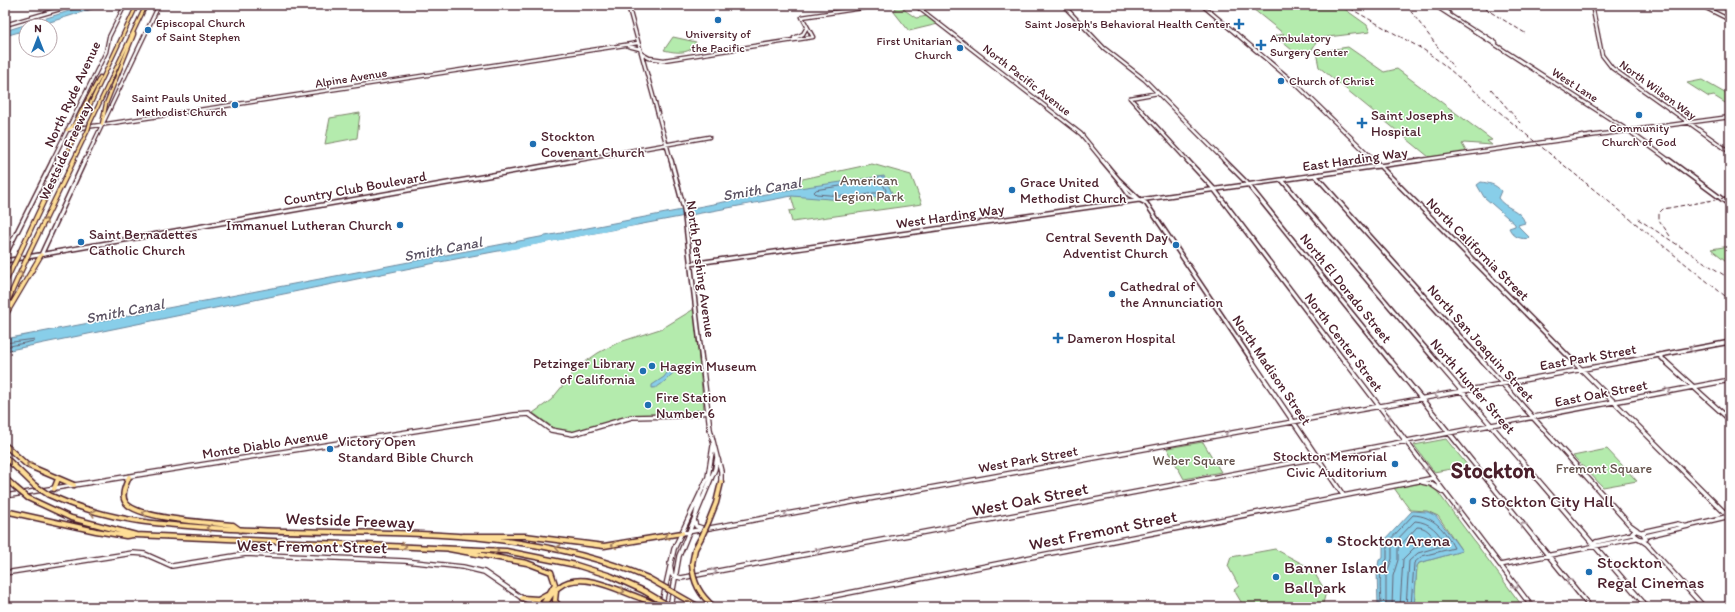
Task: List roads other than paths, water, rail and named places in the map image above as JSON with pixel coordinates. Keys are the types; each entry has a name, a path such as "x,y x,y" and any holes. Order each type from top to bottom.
{"highway":[{"path":"67,130 72,127 79,116 115,54 138,5"},
{"name":"Westside Freeway","path":"5,307 146,5"},
{"path":"102,124 106,104 140,16"},
{"name":"Westside Freeway","path":"5,283 81,124 101,78"},
{"path":"5,316 41,255"},
{"path":"5,445 27,464 58,480 74,485"},
{"name":"Westside Freeway","path":"5,457 34,485 49,495 101,516 137,523 188,527 241,530 458,536 540,545 582,553 609,561 670,589 699,607"},
{"path":"129,477 124,496 128,507 148,514 233,525 241,530"},
{"name":"Westside Freeway","path":"5,478 28,498 71,518 136,535 443,548 457,550"},
{"path":"54,489 58,480"},
{"path":"714,607 706,600 696,587 692,573 692,564 695,549 716,503 721,482"},
{"path":"5,511 96,531 126,536 136,535"},
{"path":"458,536 471,534 525,536 604,546 682,533"},
{"path":"457,550 506,551 549,558 599,572 644,591 671,607"},
{"path":"457,550 506,559 548,571 552,574 555,580 542,607"},
{"path":"542,607 558,586 568,580 579,579 604,585 662,607"},
{"path":"558,586 555,598 556,604 560,607"},
{"path":"522,598 538,599 550,592"}],"street":[{"path":"5,25 74,5"},
{"name":"North Ryde Avenue","path":"5,256 106,52 108,40 125,5"},
{"path":"41,255 126,71 159,5"},
{"path":"642,54 649,58 664,60 813,37 802,17 882,5"},
{"name":"North Pacific Avenue","path":"915,5 1081,134 1131,196 1140,200"},
{"name":"North El Dorado Street","path":"1063,5 1104,48 1138,74 1158,93 1248,185 1590,607"},
{"name":"North California Street","path":"1202,5 1297,85 1381,166 1730,517"},
{"name":"West Lane","path":"1434,5 1629,131 1730,205"},
{"name":"West Lane","path":"1437,5 1499,45 1510,54"},
{"name":"North Wilson Way","path":"1592,5 1602,55 1608,64 1624,78 1730,152"},
{"path":"1700,5 1730,20"},
{"name":"North Pershing Avenue","path":"627,6 642,54 684,209 708,412 713,446 721,471 721,482"},
{"path":"805,23 806,19 815,15"},
{"path":"783,41 802,35 807,27"},
{"path":"1480,35 1488,38"},
{"path":"1484,38 1499,45"},
{"name":"Alpine Avenue","path":"67,130 638,43"},
{"path":"622,45 640,49"},
{"name":"North Center Street","path":"1158,93 1130,98 1214,190 1532,607"},
{"name":"East Harding Way","path":"1214,190 1730,117"},
{"name":"Country Club Boulevard","path":"5,261 709,137"},
{"name":"North San Joaquin Street","path":"1315,175 1631,526 1634,532"},
{"name":"North Pacific Avenue","path":"1118,179 1140,200"},
{"name":"North Hunter Street","path":"1282,180 1647,607"},
{"name":"West Harding Way","path":"690,264 1214,190"},
{"path":"1130,201 1131,196"},
{"name":"North Madison Street","path":"1140,200 1146,203 1150,208 1343,495"},
{"name":"East Park Street","path":"1379,406 1730,342"},
{"path":"1659,355 1730,420"},
{"name":"East Oak Street","path":"1406,441 1730,380"},
{"name":"West Park Street","path":"682,533 1379,406"},
{"name":"Monte Diablo Avenue","path":"5,496 529,414 551,430 573,434 592,430 632,417 677,416 708,412"},
{"name":"West Oak Street","path":"675,577 728,569 1406,441"},
{"name":"North Pershing Avenue","path":"662,607 670,563 711,468 713,446"},
{"path":"671,607 679,556 716,469 717,458"},
{"name":"West Fremont Street","path":"777,607 1434,478"},
{"path":"1418,481 1431,484 1446,495"},
{"path":"696,514 700,494"},
{"path":"1500,565 1594,545 1599,546 1636,538 1644,539 1655,534 1684,526 1730,517"},
{"path":"694,519 696,526 703,529"},
{"path":"1594,545 1596,542 1634,532 1663,530 1663,527 1678,524 1684,526"},
{"path":"1655,534 1658,530"},
{"path":"1634,532 1636,538"},
{"path":"1642,532 1647,544 1704,607"},
{"name":"West Fremont Street","path":"5,573 133,553 145,554 172,566 246,554 405,561 476,570 495,578 522,598 542,607"},
{"path":"670,563 672,575 675,577"}],"water":[{"path":"88,5 105,5 58,20 58,18 46,18"},
{"path":"18,27 18,32 5,36 5,31"},
{"path":"884,176 892,193 888,197 874,197 855,201 792,196 445,261 5,351 5,339 792,189"},
{"path":"1481,182 1492,184 1501,191 1498,198 1501,202 1517,212 1523,218 1525,223 1518,225 1530,238 1523,239 1513,234 1509,228 1515,226 1515,224 1484,197 1477,185"},
{"path":"676,365 677,369 668,378 655,388 652,388 652,385 664,377 672,366"},
{"path":"1412,511 1428,512 1436,516 1462,551 1419,563 1417,566 1414,607 1369,607 1378,605 1377,571 1379,560 1383,558 1383,542"}],"waterway":[{"name":"Smith Canal","path":"502,250 636,224"}],"railway":[{"path":"1344,5 1424,50 1443,64 1523,132 1730,300"},
{"path":"1406,5 1453,67"},
{"path":"1479,5 1525,33"},
{"path":"1491,89 1520,123"},
{"path":"1670,236 1659,220 1659,213 1663,209 1730,197"},
{"path":"1638,219 1730,279"}],"place":[{"name":"University of the Pacific","path":"718,20"},
{"name":"Saint Joseph's Behavioral Health Center","path":"1239,24"},
{"name":"Episcopal Church of Saint Stephen","path":"148,30"},
{"name":"Ambulatory Surgery Center","path":"1261,45"},
{"name":"First Unitarian Church","path":"960,48"},
{"name":"Church of Christ","path":"1281,81"},
{"name":"Saint Pauls United Methodist Church","path":"235,105"},
{"name":"Community Church of God","path":"1639,115"},
{"name":"Saint Josephs Hospital","path":"1362,123"},
{"name":"Stockton Covenant Church","path":"533,144"},
{"name":"Grace United Methodist Church","path":"1012,190"},
{"name":"Immanuel Lutheran Church","path":"400,225"},
{"name":"Saint Bernadettes Catholic Church","path":"81,242"},
{"name":"Central Seventh Day Adventist Church","path":"1176,245"},
{"name":"Cathedral of the Annunciation","path":"1112,294"},
{"name":"Dameron Hospital","path":"1058,338"},
{"name":"Haggin Museum","path":"652,366"},
{"name":"Petzinger Library of California","path":"643,371"},
{"name":"Fire Station Number 6","path":"648,405"},
{"name":"Victory Open Standard Bible Church","path":"330,449"},
{"name":"Stockton Memorial Civic Auditorium","path":"1395,464"},
{"name":"Stockton City Hall","path":"1473,501"},
{"name":"Stockton Arena","path":"1329,540"},
{"name":"Stockton Regal Cinemas","path":"1589,572"},
{"name":"Banner Island Ballpark","path":"1276,577"}],"district":[{"name":"Stockton","path":"1493,470"}],"park label":[{"name":"American Legion Park","path":"869,188"},
{"name":"Weber Square","path":"1194,460"},
{"name":"Fremont Square","path":"1604,468"}]}
